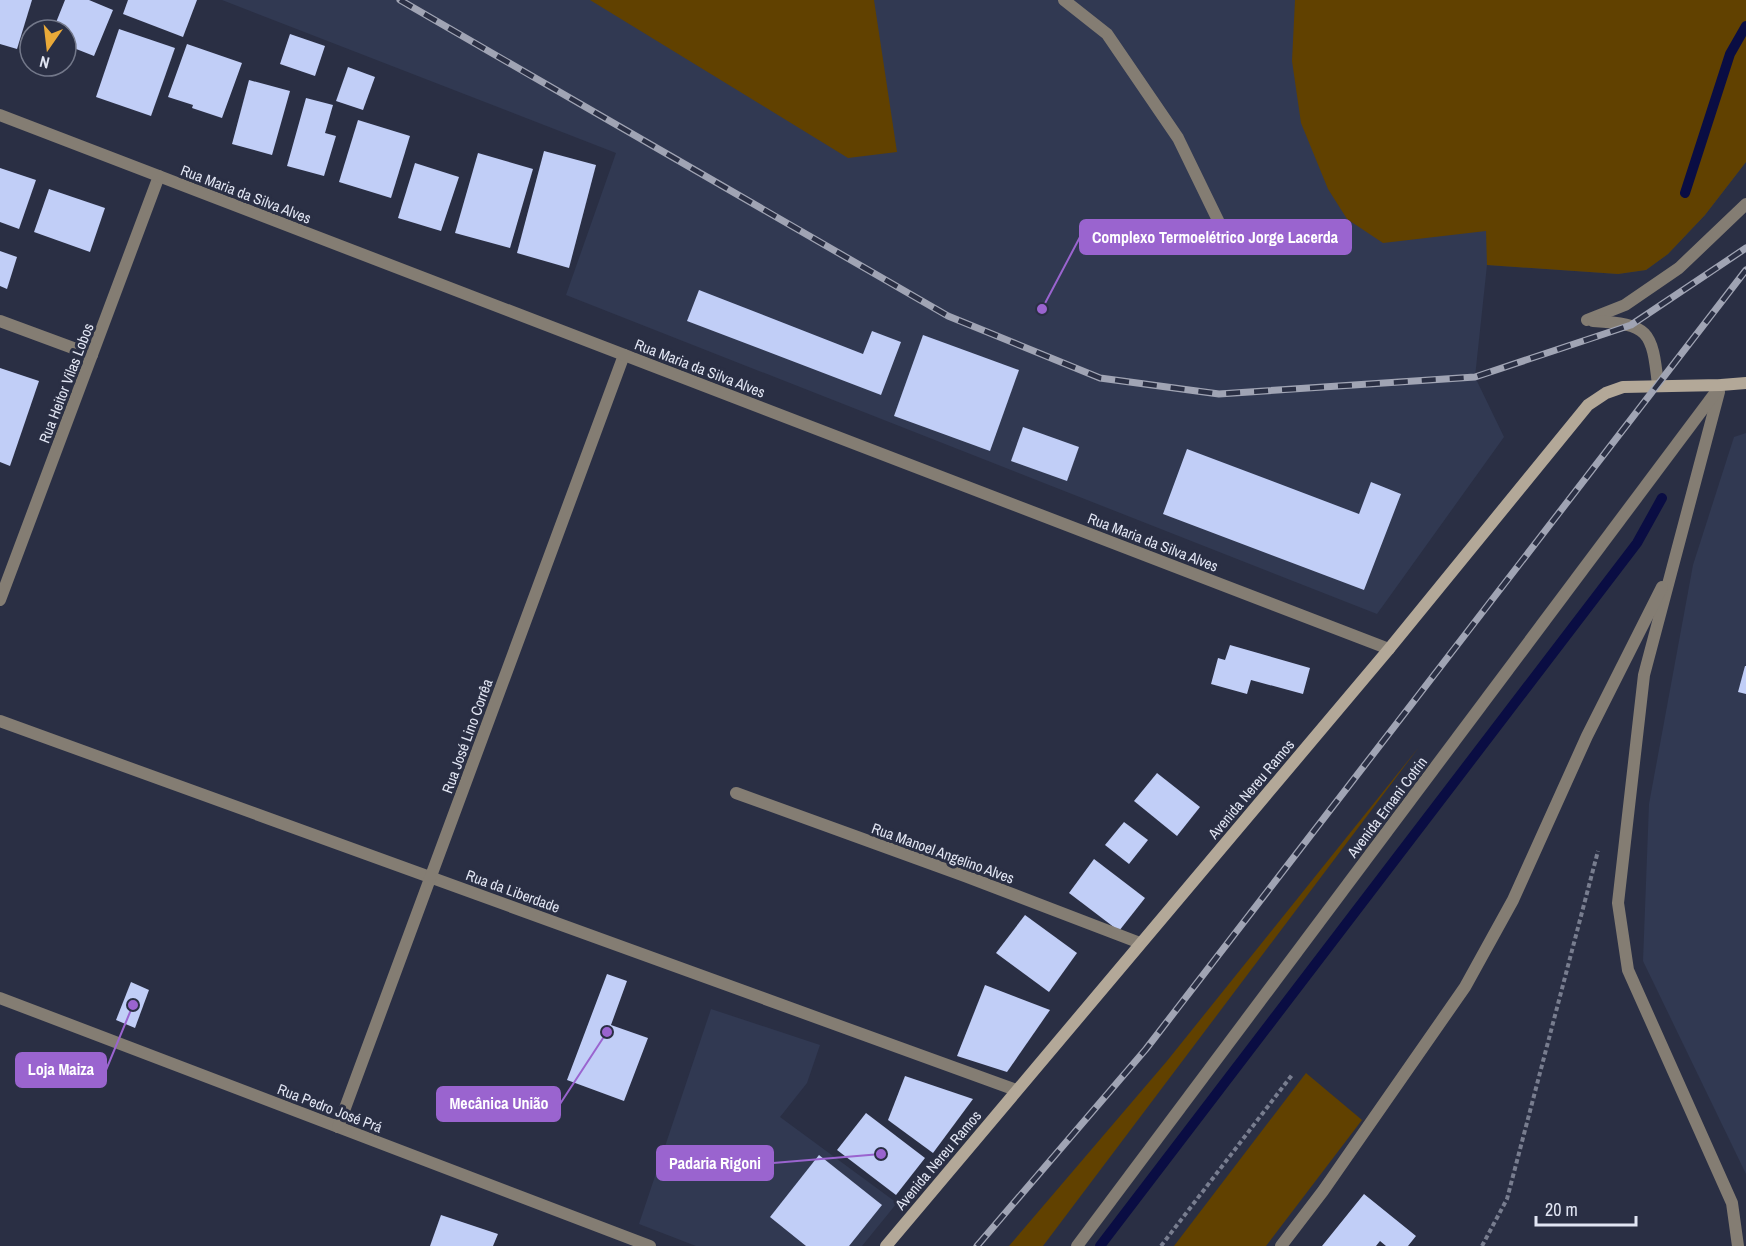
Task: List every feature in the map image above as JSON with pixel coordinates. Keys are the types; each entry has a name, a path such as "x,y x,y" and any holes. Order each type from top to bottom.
{"main road":[{"name":"Avenida Nereu Ramos","path":"886,1246 1389,649 1588,405 1606,393 1623,387 1746,383"}],"street":[{"path":"1064,0 1107,34 1171,129 1230,245"},
{"name":"Rua Maria da Silva Alves","path":"0,116 1389,649"},
{"name":"Rua Heitor Vilas Lobos","path":"0,600 159,176"},
{"path":"1658,385 1650,339 1643,331 1631,325 1587,320 1624,305 1680,268 1746,204"},
{"path":"0,321 92,355"},
{"name":"Rua José Lino Corrêa","path":"338,1127 624,355"},
{"path":"1721,385 1644,675 1618,903 1628,970 1731,1203 1738,1246"},
{"name":"Avenida Ernani Cotrin","path":"1077,1246 1721,385"},
{"path":"1281,1246 1323,1191 1465,987 1513,900 1587,736 1674,563"},
{"name":"Rua da Liberdade","path":"0,721 1016,1090"},
{"name":"Rua Manoel Angelino Alves","path":"736,793 954,872 1140,943"},
{"name":"Rua Pedro José Prá","path":"0,998 650,1246"}],"path":[{"path":"1482,1246 1506,1199 1599,846"},
{"path":"1161,1246 1292,1075"}],"shaded area":[{"path":"222,0 1746,0 1746,162 1705,215 1668,254 1646,270 1618,274 1487,265 1475,377 1504,437 1377,614 566,295 616,153"},
{"path":"590,0 874,0 897,152 848,158"},
{"path":"1295,0 1746,0 1746,162 1705,215 1668,254 1646,270 1618,274 1487,265 1486,231 1383,243 1347,219 1328,189 1301,123 1292,61"},
{"path":"1746,433 1746,1174 1643,961 1649,804 1693,565 1734,437"},
{"path":"1419,747 1043,1246 1009,1246 1167,1061"},
{"path":"711,1009 820,1045 807,1083 780,1117 897,1203 862,1246 696,1246 639,1224"},
{"path":"1306,1073 1362,1120 1266,1246 1174,1246"}],"building":[{"path":"0,0 32,0 26,18 18,18 17,49 0,44"},
{"path":"65,0 89,0 113,10 94,56 78,50 78,18 58,18"},
{"path":"128,0 197,0 183,37 123,14"},
{"path":"119,29 175,48 151,116 96,97"},
{"path":"290,34 325,46 315,76 280,64"},
{"path":"187,44 242,63 222,118 168,97"},
{"path":"348,67 375,77 363,110 336,101"},
{"path":"249,80 290,91 272,155 232,144"},
{"path":"306,98 333,105 325,133 336,136 324,176 287,166"},
{"path":"358,120 410,136 391,198 339,182"},
{"path":"544,151 596,165 569,268 517,253"},
{"path":"478,153 533,169 510,248 455,233"},
{"path":"415,163 459,177 441,231 398,218"},
{"path":"0,168 36,180 19,229 0,222"},
{"path":"49,189 105,208 90,252 34,232"},
{"path":"0,251 17,257 7,289 0,286"},
{"path":"699,290 863,354 872,331 901,342 881,395 687,321"},
{"path":"923,335 1019,370 990,451 894,416"},
{"path":"0,368 39,381 10,466 0,462"},
{"path":"1023,427 1079,447 1067,481 1011,461"},
{"path":"1187,449 1359,514 1371,482 1401,494 1364,590 1163,514"},
{"path":"1230,645 1310,668 1303,694 1251,680 1247,694 1211,684 1218,658 1225,660"},
{"path":"1746,666 1746,694 1738,692"},
{"path":"1157,773 1200,807 1177,836 1134,801"},
{"path":"1124,822 1148,840 1129,864 1105,845"},
{"path":"1094,859 1145,898 1119,931 1069,893"},
{"path":"1025,915 1077,953 1049,992 996,953"},
{"path":"607,974 627,981 611,1025 648,1038 624,1101 567,1080"},
{"path":"131,982 149,990 135,1028 116,1020"},
{"path":"985,985 1050,1010 1007,1072 957,1056"},
{"path":"905,1076 973,1099 933,1153 888,1120"},
{"path":"866,1113 925,1158 896,1195 837,1150"},
{"path":"819,1155 882,1205 849,1246 806,1246 770,1217"},
{"path":"1364,1194 1416,1236 1408,1246 1386,1246 1380,1241 1376,1246 1322,1246"},
{"path":"441,1215 498,1234 493,1246 430,1246"}],"waterway":[{"path":"1685,193 1730,54 1746,26"},
{"path":"1100,1246 1637,543 1662,498"}],"railway":[{"path":"400,0 948,316 1100,378 1219,394 1475,377 1631,325 1746,248"},
{"path":"977,1246 1146,1049 1746,270"}],"place":[{"name":"Complexo Termoelétrico Jorge Lacerda","path":"1042,309"},
{"name":"Loja Maiza","path":"133,1005"},
{"name":"Mecânica União","path":"607,1032"},
{"name":"Padaria Rigoni","path":"881,1154"}]}
